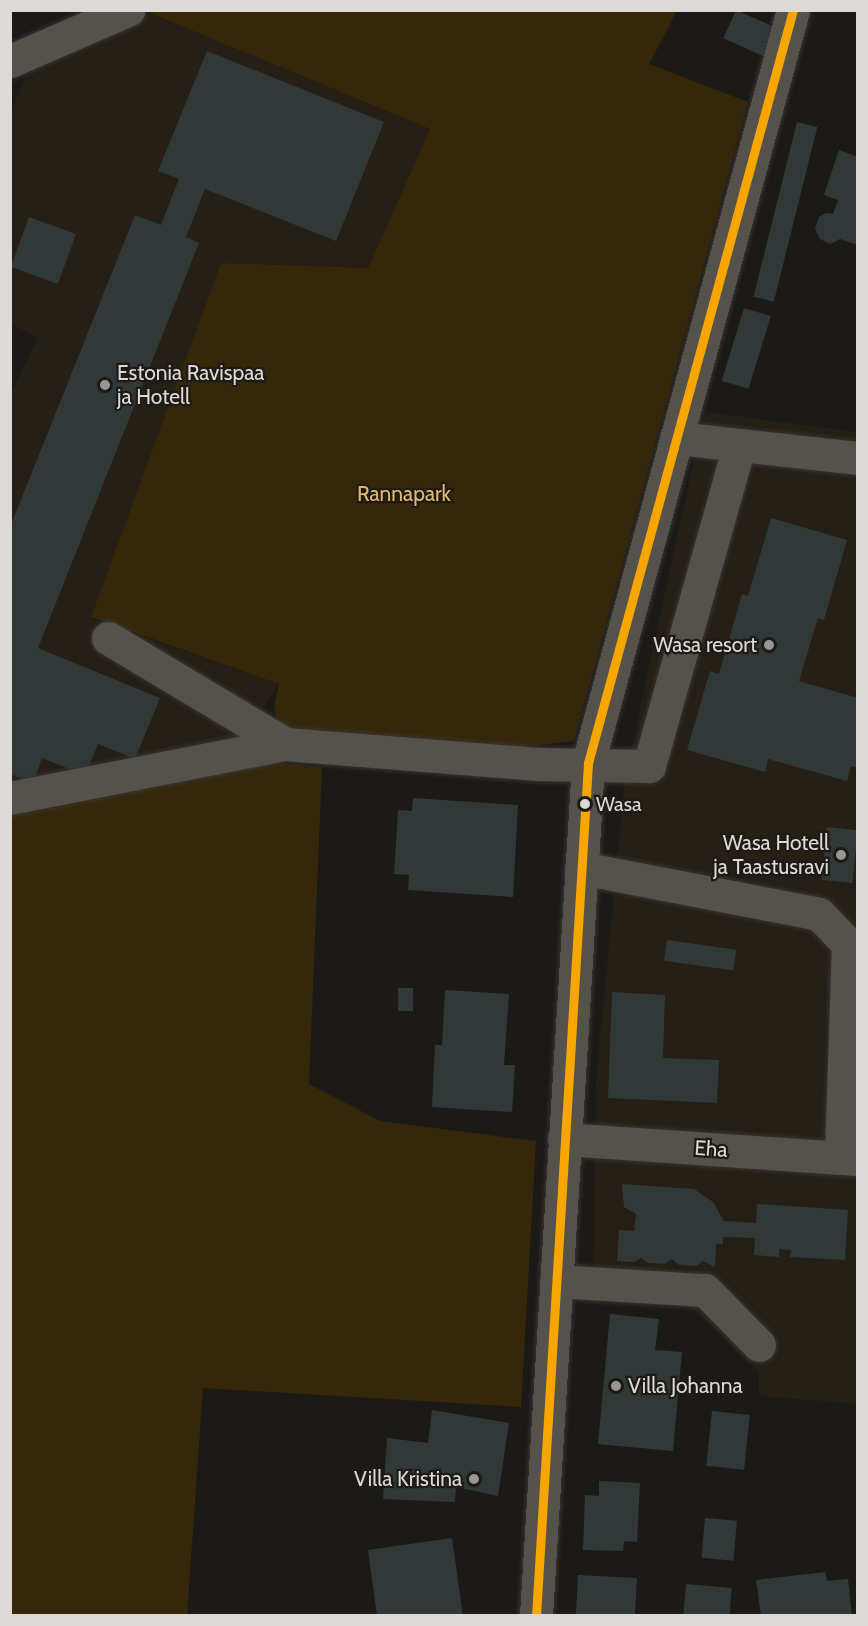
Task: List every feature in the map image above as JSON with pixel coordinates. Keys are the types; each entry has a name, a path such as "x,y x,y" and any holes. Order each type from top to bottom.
{"street":[{"path":"10,61 128,10"},
{"path":"536,1616 588,763 793,10"},
{"path":"676,438 858,458"},
{"path":"10,798 285,744 538,764 588,763 649,766 739,445"},
{"path":"108,638 285,744"},
{"path":"581,868 819,914 848,944 849,1158"},
{"name":"Eha","path":"564,1139 849,1158"},
{"path":"556,1281 705,1290 759,1346"}],"shaded area":[{"path":"150,13 430,129 368,268 221,263 91,618 279,684 221,771 11,814 11,393 38,338 11,324 10,116 29,66"},
{"path":"704,412 857,432 857,1404 759,1396 759,1373 682,1299 593,1300 596,1081 625,778"}],"green space":[{"name":"Rannapark","path":"158,10 677,11 649,64 748,102 574,741 517,748 296,731 277,721 274,706 279,684 91,617 221,263 368,268 430,129 150,13"},
{"path":"264,762 322,767 309,1084 380,1121 536,1141 521,1407 203,1388 187,1615 11,1616 11,814"}],"building":[{"path":"736,10 779,29 766,57 723,38"},
{"name":"Estonia Ravispaa ja Hotell","path":"207,51 384,122 336,241 205,189 186,237 199,243 38,648 160,698 135,759 98,744 85,775 42,758 33,783 10,774 10,527 135,215 161,225 179,179 158,171"},
{"path":"797,122 817,127 774,302 753,297"},
{"path":"839,150 858,157 858,245 840,239 830,244 820,239 815,229 819,217 826,213 833,214 838,200 824,195"},
{"path":"29,217 76,234 58,284 11,267"},
{"path":"744,308 771,316 749,389 722,381"},
{"name":"Wasa resort","path":"771,518 847,540 824,620 818,618 799,681 858,698 858,768 851,766 847,781 768,759 765,772 687,750 710,671 719,674 742,594 748,596"},
{"path":"413,798 518,805 513,897 408,890 409,875 394,874 398,810 412,811"},
{"name":"Wasa Hotell ja Taastusravi","path":"827,827 858,830 852,883 821,880"},
{"path":"667,940 736,950 733,971 664,961"},
{"path":"398,988 413,988 413,1011 398,1011"},
{"path":"445,990 509,994 504,1065 515,1065 512,1112 432,1107 435,1045 442,1045"},
{"path":"612,992 665,995 663,1058 719,1060 717,1103 608,1098"},
{"path":"622,1184 694,1189 713,1202 724,1221 756,1223 757,1204 848,1210 845,1260 790,1257 791,1250 779,1249 779,1257 754,1255 755,1238 723,1237 723,1244 716,1244 715,1267 703,1261 696,1266 679,1265 672,1259 665,1264 648,1263 641,1258 634,1262 617,1261 619,1230 634,1231 636,1214 624,1207"},
{"path":"610,1314 659,1319 655,1350 682,1352 673,1451 598,1444"},
{"path":"432,1410 509,1423 498,1496 456,1487 455,1502 383,1499 387,1438 428,1443"},
{"path":"712,1411 750,1415 744,1470 706,1466"},
{"path":"599,1481 640,1483 637,1542 624,1541 623,1551 583,1550 585,1495 599,1496"},
{"path":"705,1518 737,1521 733,1561 702,1558"},
{"path":"452,1538 463,1616 377,1616 368,1550"},
{"path":"825,1572 827,1581 848,1579 852,1616 761,1616 756,1580"},
{"path":"578,1575 637,1578 635,1616 576,1616"},
{"path":"686,1584 732,1588 729,1616 683,1616"}],"transit line":[{"path":"536,1616 588,763 793,10"}],"place":[{"name":"Estonia Ravispaa ja Hotell","path":"105,385"},
{"name":"Wasa resort","path":"769,645"},
{"name":"Wasa","path":"585,804"},
{"name":"Wasa Hotell ja Taastusravi","path":"841,855"},
{"name":"Villa Johanna","path":"616,1386"},
{"name":"Villa Kristina","path":"474,1479"}]}
